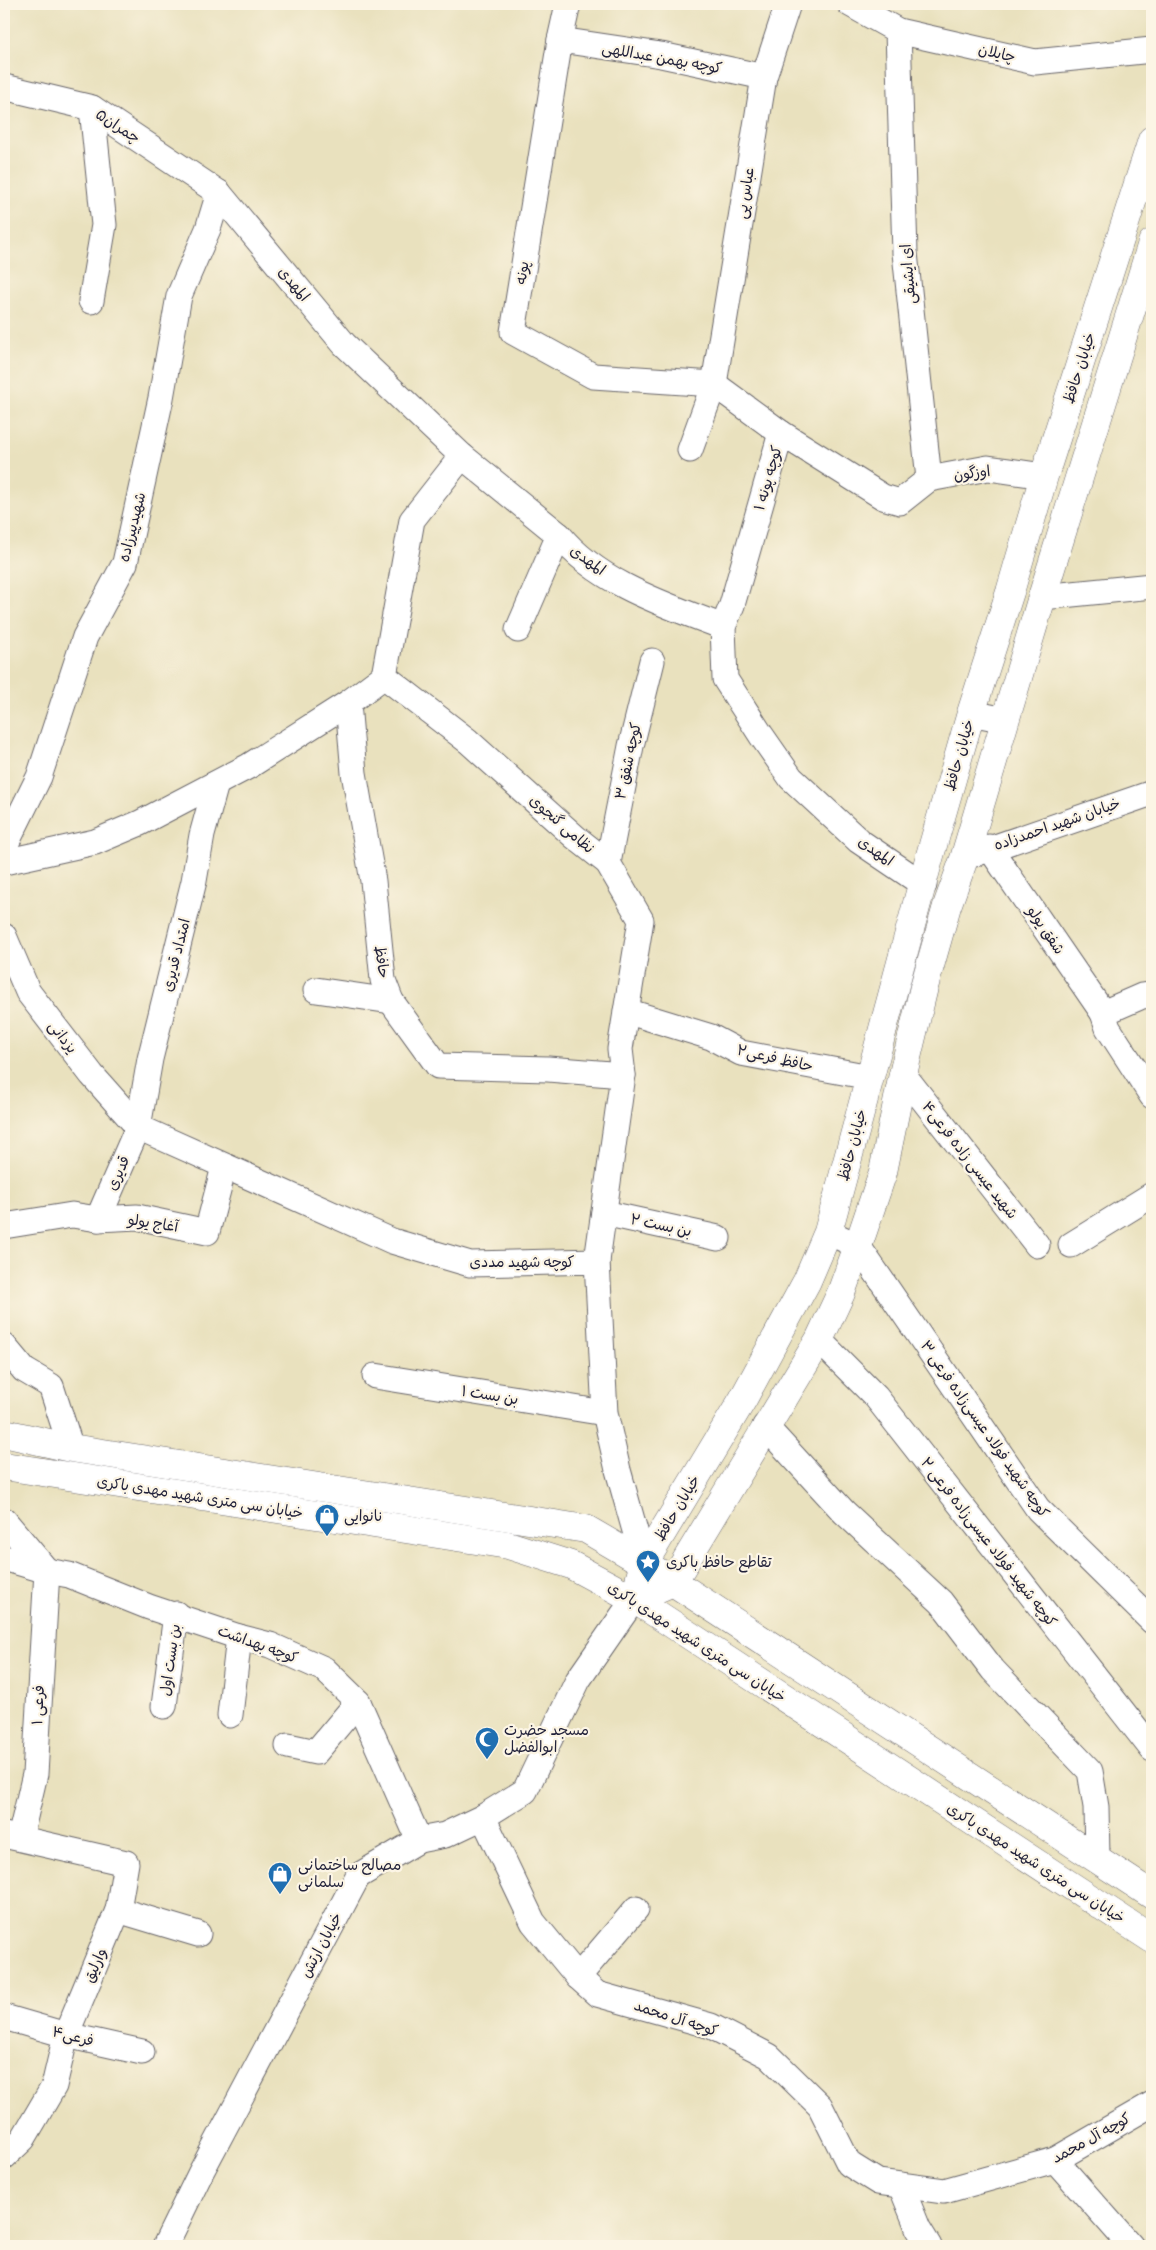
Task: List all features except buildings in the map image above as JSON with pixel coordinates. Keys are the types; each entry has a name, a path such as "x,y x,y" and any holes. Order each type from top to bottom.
{"main road":[{"name":"خیابان حافظ","path":"634,1599 644,1563 743,1399 807,1281 828,1232 971,713 1010,592 1044,476 1152,140"},
{"path":"634,1599 673,1582 765,1426 819,1340 841,1293 883,1172 903,1074 944,915 964,859 1004,720 1152,243"},
{"name":"خیابان سی متری شهید مهدی باکری","path":"4,1433 71,1448 586,1529 644,1563 1097,1857 1152,1895"},
{"name":"خیابان سی متری شهید مهدی باکری","path":"4,1466 508,1545 571,1565 634,1599 1152,1939"}],"street":[{"name":"پونه","path":"568,4 560,40 513,332 593,376 714,384"},
{"name":"عباس پی","path":"690,450 714,384 764,77 788,4"},
{"name":"چایلان","path":"850,4 898,31 1035,62 1152,50"},
{"name":"ای ایشیقی","path":"898,31 905,253 929,479"},
{"name":"کوچه بهمن عبداللهی","path":"560,40 661,55 764,77"},
{"name":"چمران۵","path":"4,87 92,108 219,193"},
{"path":"91,301 104,225 92,108"},
{"name":"المهدی","path":"219,193 344,344 462,456 559,535 572,551 638,595 723,627 725,679 791,778 859,841 924,885"},
{"name":"شهیدپیرزاده","path":"4,848 38,777 85,636 125,562 161,398 179,296 208,229 219,193"},
{"path":"714,384 781,433"},
{"name":"کوچه پونه ۱","path":"723,627 732,605 781,433 883,497 900,502 929,479"},
{"path":"4,862 95,842 140,823 249,766 348,703 384,676 412,520 462,456"},
{"name":"اوزگون","path":"929,479 988,468 1044,476"},
{"path":"518,630 559,535"},
{"path":"1042,597 1152,586"},
{"name":"کوچه شفق ۳","path":"608,863 631,746 652,661"},
{"name":"نظامی گنجوی","path":"384,676 468,741 575,838 608,863 641,920 620,1049 623,1074 598,1261"},
{"name":"حافظ","path":"348,703 354,773 373,881 383,980 391,1001 438,1066 548,1069 623,1074"},
{"path":"971,713 1004,720"},
{"name":"امتداد قدیری","path":"138,1127 150,1059 194,881 202,834 216,784"},
{"name":"خیابان شهید احمدزاده","path":"964,859 989,848 1152,793"},
{"name":"شفق یولو","path":"989,848 1103,1013 1108,1028 1152,1096"},
{"name":"یزدانی","path":"4,936 28,992 92,1075 138,1127"},
{"path":"316,990 391,1001"},
{"path":"1103,1013 1142,996 1152,995"},
{"name":"حافظ فرعی۲","path":"626,1011 711,1037 741,1053 870,1077"},
{"name":"شهید عیسی زاده فرعی۴","path":"903,1074 1037,1245"},
{"name":"کوچه شهید مددی","path":"138,1127 392,1241 470,1264 598,1261"},
{"name":"قدیری","path":"98,1219 138,1127"},
{"name":"آغاج یولو","path":"4,1226 72,1215 98,1219 136,1217 207,1232 224,1167"},
{"path":"1071,1245 1152,1195"},
{"name":"بن بست ۲","path":"604,1213 718,1238"},
{"path":"828,1232 858,1246"},
{"name":"کوچه شهید فولاد عیسی‌زاده فرعی ۳","path":"858,1246 1038,1509 1152,1621"},
{"path":"598,1261 605,1413 618,1470 644,1563"},
{"name":"کوچه شهید فولاد عیسی‌زاده فرعی ۲","path":"819,1340 876,1397 1152,1749"},
{"path":"4,1346 24,1370 51,1386 71,1448"},
{"name":"بن بست ۱","path":"375,1376 605,1413"},
{"path":"765,1426 844,1512 941,1602 993,1670 1090,1771 1096,1807 1097,1857"},
{"path":"4,1520 47,1571"},
{"name":"کوچه بهداشت","path":"4,1558 47,1571 69,1575 149,1606 239,1637 270,1645 324,1669 358,1702 419,1840"},
{"name":"فرعی ۱","path":"12,1837 35,1774 47,1571"},
{"name":"خیابان ارتش","path":"165,2246 206,2163 358,1876 419,1840 445,1835 483,1817 525,1791 578,1680 634,1599"},
{"name":"بن بست اول","path":"164,1706 176,1614"},
{"path":"230,1716 239,1637"},
{"path":"288,1746 316,1752 358,1702"},
{"name":"کوچه آل محمد","path":"483,1817 533,1922 578,1977 598,1994 710,2026 769,2056 820,2106 849,2164 878,2182 944,2191 1055,2160 1152,2104"},
{"name":"وارلیق","path":"4,2157 13,2135 54,2086 66,2044 66,2035 118,1910 126,1863 12,1837"},
{"path":"578,1977 636,1909"},
{"path":"118,1910 198,1934"},
{"name":"فرعی۴","path":"4,2017 66,2035 142,2052"},
{"path":"1055,2160 1131,2246"},
{"path":"901,2186 918,2228 929,2246"}],"place":[{"name":"نانوایی","path":"327,1537"},
{"name":"تقاطع حافظ باکری","path":"648,1583"},
{"name":"مسجد حضرت ابوالفضل","path":"487,1760"},
{"name":"مصالح ساختمانی سلمانی","path":"280,1895"}]}
